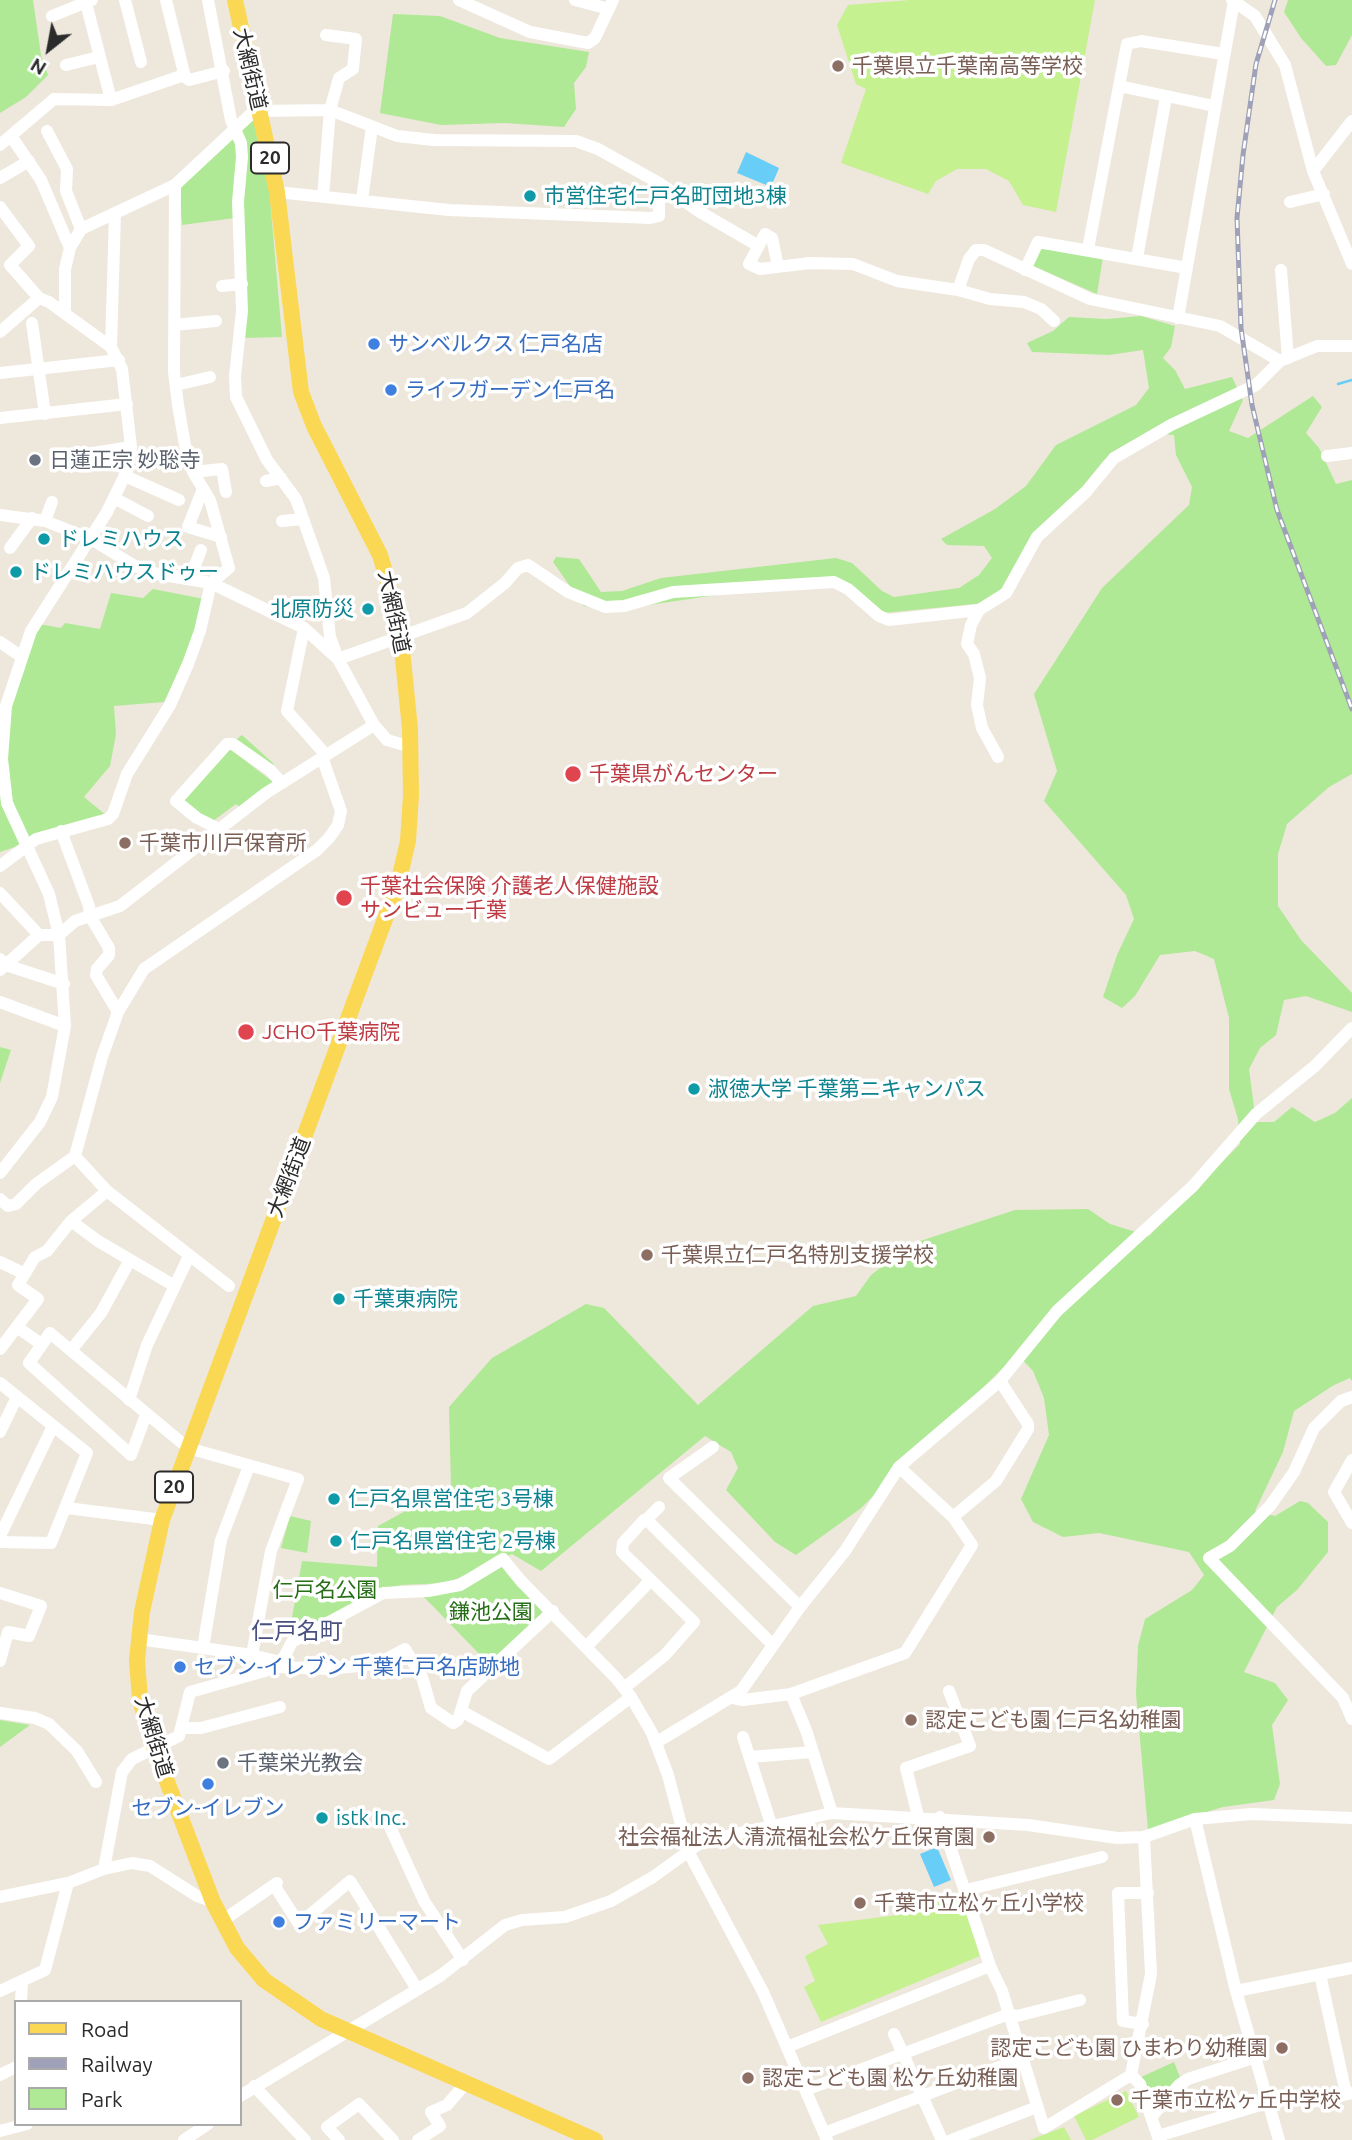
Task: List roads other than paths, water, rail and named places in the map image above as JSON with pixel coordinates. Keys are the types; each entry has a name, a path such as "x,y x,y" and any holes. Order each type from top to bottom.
{"main road":[{"name":"大網街道","path":"235,0 277,192 290,319 302,392 314,426 380,555 394,597 401,635 411,747 408,841 398,884 162,1520 139,1639 140,1700 155,1750 213,1902 237,1948 264,1980 295,2004 345,2030 585,2138"}],"street":[{"path":"125,0 141,62"},
{"path":"166,0 184,75 189,79 224,71"},
{"path":"208,0 224,71 231,120 236,129 242,157 238,202 242,311 235,376 239,417 296,499 324,578 330,637 338,659 374,725 387,740 411,747"},
{"path":"462,1 530,32 588,43 595,38 611,4 575,0"},
{"path":"1178,318 1233,0 1255,16 1282,61 1313,171 1352,264"},
{"path":"52,16 64,5 89,1 99,57 111,100"},
{"path":"323,197 330,110 339,78 354,69 356,40 326,35"},
{"path":"1088,249 1130,42 1223,54"},
{"path":"66,65 99,57"},
{"path":"0,145 54,99 111,100 184,75"},
{"path":"1119,86 1214,106"},
{"path":"1137,258 1166,97"},
{"path":"65,313 65,269 70,248 81,229 174,185 260,110 330,110 348,114 397,136 433,140 552,138 576,141 598,149 659,183 700,212 757,245"},
{"path":"1313,171 1352,121"},
{"path":"362,200 372,127"},
{"path":"47,131 67,169 66,191 81,229"},
{"path":"10,136 41,180 70,248"},
{"path":"0,178 29,161"},
{"path":"277,192 449,209 650,218 659,216 659,183"},
{"path":"0,866 25,846 61,831 108,819 113,814 127,774 170,705 188,664 200,631 211,583 229,568 210,500 194,472 185,445 176,385 174,185"},
{"path":"1290,202 1324,194"},
{"path":"0,207 29,246 10,265 38,298 65,313 111,346 119,360 131,447 125,475 114,498 102,509 91,539 38,618 3,704 7,803 49,894 59,935 65,1026 52,1097 40,1122 0,1173"},
{"path":"111,346 115,214"},
{"path":"778,266 772,238 765,234 749,264 760,269 853,264 897,281 958,290 990,299 1024,302 1041,309 1054,321"},
{"path":"1025,270 1038,242 1187,268"},
{"path":"958,290 969,259 976,250 984,250 1090,299 1220,326 1284,360"},
{"path":"1281,270 1284,360"},
{"path":"222,286 242,284"},
{"path":"1,330 38,298"},
{"path":"174,325 216,321"},
{"path":"32,323 46,414"},
{"path":"338,659 467,613 505,583 518,568 528,565 568,592 605,607 624,606 673,592 834,582 848,589 879,616 889,620 979,610 1006,593 1037,537 1086,492 1114,458 1171,425 1256,385 1284,360 1317,346 1352,346"},
{"path":"0,373 119,360"},
{"path":"176,385 210,377"},
{"path":"0,418 127,404"},
{"path":"74,466 92,464 93,453 131,447"},
{"path":"1327,456 1352,453"},
{"path":"194,472 222,469 226,492"},
{"path":"125,475 179,500"},
{"path":"266,481 281,478"},
{"path":"203,489 188,527 221,537"},
{"path":"114,498 148,516"},
{"path":"10,548 52,502"},
{"path":"0,515 39,519 91,539 135,566 158,574 211,583 304,628 338,659"},
{"path":"282,521 303,519"},
{"path":"190,578 201,550"},
{"path":"979,610 967,644 974,654 980,678 977,705 982,728 998,757"},
{"path":"0,1199 8,1206 16,1204 36,1184 75,1156 102,1057 118,1012 144,969 317,850 338,825 341,811 324,756 287,711 304,628"},
{"path":"0,642 22,657"},
{"path":"2,965 39,934 59,935 75,922 120,906 282,783 374,725"},
{"path":"221,830 197,818 176,801 227,744 233,744 270,770 282,783"},
{"path":"61,831 89,905 90,916 109,948 109,955 97,969 96,975 118,1012"},
{"path":"0,893 39,934"},
{"path":"2,965 64,984"},
{"path":"0,1002 65,1026"},
{"path":"656,1742 733,1698 750,1680 800,1606 845,1551 899,1467 1000,1381 1057,1311 1193,1186 1256,1114 1315,1066 1352,1028"},
{"path":"75,1156 107,1191 229,1286"},
{"path":"0,1349 37,1299 18,1285 35,1257 47,1251 71,1221 107,1191"},
{"path":"71,1221 173,1285"},
{"path":"129,1400 147,1345 189,1256"},
{"path":"72,1349 100,1312 130,1260"},
{"path":"0,1262 25,1274"},
{"path":"17,1327 41,1344"},
{"path":"146,1415 131,1455 29,1363 50,1332 188,1448 298,1479 271,1551 252,1655"},
{"path":"953,1517 996,1481 1028,1429 1028,1424 1000,1381"},
{"path":"0,1383 87,1453 51,1543 0,1539 53,1426"},
{"path":"1352,1387 1346,1399 1314,1428 1294,1472 1270,1506 1230,1546 1209,1558 1343,1698 1352,1719"},
{"path":"0,1432 17,1397"},
{"path":"713,1447 664,1481 800,1606"},
{"path":"1352,1460 1334,1492 1352,1523"},
{"path":"203,1648 221,1539 249,1466"},
{"path":"733,1698 743,1700 791,1694 905,1653 972,1545 953,1517 899,1467"},
{"path":"461,1711 549,1759 628,1692 665,1655 694,1622 621,1548 659,1507"},
{"path":"67,1508 162,1520"},
{"path":"646,1520 773,1645"},
{"path":"104,1869 122,1772 131,1759 155,1750 179,1736 190,1692 279,1665 292,1642 383,1593 428,1591 460,1585 503,1559 628,1692 656,1742 688,1851 763,1992 826,2137 1023,2058"},
{"path":"586,1647 651,1580"},
{"path":"0,1593 41,1606 29,1636 8,1632 0,1661"},
{"path":"139,1639 252,1655 279,1665 328,1669 377,1664 405,1649 422,1677 431,1708 453,1723 461,1711 467,1691 553,1611"},
{"path":"918,1816 906,1768 970,1746 949,1691"},
{"path":"791,1694 832,1813"},
{"path":"182,1728 201,1728 281,1707"},
{"path":"0,1713 35,1718 49,1724 77,1751 96,1783"},
{"path":"743,1737 771,1824"},
{"path":"750,1758 812,1752"},
{"path":"242,2095 463,1960 505,1925 522,1920 565,1917 602,1905 653,1877 703,1840 832,1813 940,1817 1054,1828 1117,1838 1144,1837 1195,1819 1284,1813 1352,1818"},
{"path":"940,1817 1009,2014 1044,2128 1131,2076 1143,2024 1150,1974 1144,1837"},
{"path":"1195,1819 1253,2058 1279,2140"},
{"path":"390,1827 424,1901 463,1960"},
{"path":"966,1891 1101,1857"},
{"path":"0,1896 68,1883 104,1869 137,1863 154,1875 213,1902"},
{"path":"222,1921 275,1884 299,1924 350,1881 417,1989"},
{"path":"0,1991 45,1970 68,1883"},
{"path":"1143,2024 1123,2021 1118,1894 1147,1893"},
{"path":"787,2047 990,1966"},
{"path":"1236,1991 1352,1968"},
{"path":"1312,2102 1349,2094 1320,1974"},
{"path":"21,2000 22,1983"},
{"path":"806,2090 1009,2014 1017,2016 1080,2000"},
{"path":"894,2034 942,2140"},
{"path":"1152,2116 1178,2085 1188,2079 1253,2058"},
{"path":"1131,2076 1140,2084 1159,2138 1267,2103"},
{"path":"418,2140 440,2126 431,2112 447,2105 466,2083"},
{"path":"254,2086 300,2139"},
{"path":"340,2140 327,2127 359,2104 393,2140"},
{"path":"951,2140 1037,2107"},
{"path":"0,2131 19,2126"},
{"path":"190,2137 205,2126"},
{"path":"190,2137 209,2140"}],"water":[{"path":"746,152 779,168 771,187 737,173"},
{"path":"937,1847 951,1880 934,1887 920,1854"}],"waterway":[{"path":"1338,384 1352,380"}],"railway":[{"path":"1275,0 1256,64 1243,155 1237,218 1241,328 1252,405 1277,510 1352,709"}],"place":[{"name":"千葉県立千葉南高等学校","path":"838,66"},
{"name":"市営住宅仁戸名町団地3棟","path":"530,196"},
{"name":"サンベルクス 仁戸名店","path":"374,344"},
{"name":"ライフガーデン仁戸名","path":"391,390"},
{"name":"日蓮正宗 妙聡寺","path":"35,460"},
{"name":"ドレミハウス","path":"44,539"},
{"name":"ドレミハウスドゥー","path":"16,572"},
{"name":"北原防災","path":"368,609"},
{"name":"千葉県がんセンター","path":"573,774"},
{"name":"千葉市川戸保育所","path":"125,843"},
{"name":"千葉社会保険 介護老人保健施設 サンビュー千葉","path":"344,898"},
{"name":"JCHO千葉病院","path":"246,1032"},
{"name":"淑徳大学 千葉第ニキャンパス","path":"694,1089"},
{"name":"千葉県立仁戸名特別支援学校","path":"647,1255"},
{"name":"千葉東病院","path":"339,1299"},
{"name":"仁戸名県営住宅 3号棟","path":"334,1499"},
{"name":"仁戸名県営住宅 2号棟","path":"336,1541"},
{"name":"セブン-イレブン 千葉仁戸名店跡地","path":"180,1667"},
{"name":"認定こども園 仁戸名幼稚園","path":"911,1720"},
{"name":"千葉栄光教会","path":"223,1763"},
{"name":"セブン-イレブン","path":"208,1784"},
{"name":"istk Inc.","path":"322,1818"},
{"name":"社会福祉法人清流福祉会松ケ丘保育園","path":"989,1837"},
{"name":"千葉市立松ヶ丘小学校","path":"860,1903"},
{"name":"ファミリーマート","path":"279,1922"},
{"name":"認定こども園 ひまわり幼稚園","path":"1282,2048"},
{"name":"認定こども園 松ケ丘幼稚園","path":"748,2078"},
{"name":"千葉市立松ヶ丘中学校","path":"1117,2100"}],"district":[{"name":"仁戸名町","path":"297,1631"}],"park label":[{"name":"仁戸名公園","path":"325,1590"},
{"name":"鎌池公園","path":"491,1612"}]}
